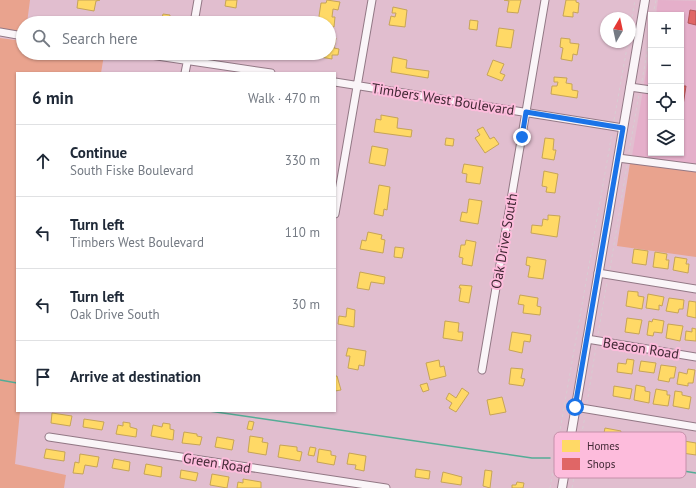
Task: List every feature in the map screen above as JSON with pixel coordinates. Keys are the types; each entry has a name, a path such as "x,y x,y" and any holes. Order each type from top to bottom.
{"main road":[{"path":"571,432 645,0"},
{"path":"562,488 564,478"}],"street":[{"path":"195,16 198,0"},
{"path":"336,208 372,0"},
{"name":"Oak Drive South","path":"482,370 545,0"},
{"path":"0,32 16,35"},
{"path":"181,60 264,72"},
{"path":"185,72 187,61"},
{"name":"Timbers West Boulevard","path":"336,82 623,128"},
{"path":"630,87 648,89"},
{"path":"618,158 696,168"},
{"path":"598,273 696,289"},
{"name":"Beacon Road","path":"587,339 696,357"},
{"path":"575,407 696,427"},
{"name":"Green Road","path":"49,437 386,488"}],"path":[{"path":"633,12 635,0"},
{"path":"654,12 656,0"},
{"path":"582,432 648,45"},
{"path":"560,432 627,48"},
{"path":"550,488 554,465"},
{"path":"572,488 574,478"}],"shaded area":[{"path":"0,0 30,0 28,16 16,16 16,31 0,29"},
{"path":"658,0 696,1 696,164 632,156 648,60 648,156 684,156 684,12 656,12"},
{"path":"0,38 16,40 16,60 103,60 101,72 16,72 16,412 20,412 15,464 66,475 64,488 0,488"},
{"path":"630,163 696,172 696,257 617,246"}],"building: Homes":[{"path":"78,0 100,0 96,1 94,11 77,8"},
{"path":"226,0 237,0 236,8 225,6"},
{"path":"327,0 340,2 338,10 333,9 332,16 319,16 321,3 326,3"},
{"path":"504,0 521,0 518,13 507,12 509,1"},
{"path":"566,0 576,0 576,2 579,3 578,13 573,12 573,17 563,16"},
{"path":"393,7 407,10 405,27 389,25 391,16 395,17 396,13 392,13"},
{"path":"163,14 170,15 170,16 162,16"},
{"path":"470,20 478,21 477,30 469,29"},
{"path":"499,28 514,30 511,48 496,46"},
{"path":"561,38 570,39 570,43 579,44 577,55 573,54 572,61 561,59 563,48 560,47"},
{"path":"336,48 339,49 338,55 336,55"},
{"path":"393,57 407,60 406,68 429,71 428,78 391,72"},
{"path":"493,60 504,64 500,73 505,75 502,81 487,75"},
{"path":"554,77 567,78 566,83 572,84 572,90 578,91 577,98 551,94 552,86 557,86 558,82 554,82"},
{"path":"381,115 398,118 397,128 412,130 411,137 374,132 376,119 381,120"},
{"path":"483,127 490,139 494,137 499,144 485,153 475,138 480,135 477,130"},
{"path":"446,138 454,139 453,146 445,145"},
{"path":"545,138 554,139 553,150 556,150 554,160 542,158"},
{"path":"372,146 388,149 385,166 369,163"},
{"path":"464,164 483,167 480,184 466,182 467,174 462,173"},
{"path":"544,171 558,174 555,193 546,192 547,187 542,186"},
{"path":"379,185 390,187 387,210 384,209 383,216 374,214"},
{"path":"469,199 482,201 478,224 460,221 462,212 467,213"},
{"path":"548,215 560,216 557,237 531,233 532,225 542,226 543,219 548,220"},
{"path":"368,232 382,235 381,239 385,240 383,253 360,249 362,240 366,241"},
{"path":"466,240 476,242 472,266 462,264 463,258 459,257 461,245 465,245"},
{"path":"395,247 404,248 402,258 394,257"},
{"path":"634,249 648,251 646,265 632,263"},
{"path":"655,252 667,254 666,260 669,260 668,269 653,267"},
{"path":"527,257 546,260 543,279 528,277 530,266 526,265"},
{"path":"675,257 687,259 686,264 689,264 688,273 673,270"},
{"path":"360,272 385,277 384,284 371,282 369,290 357,288"},
{"path":"460,285 472,286 469,303 459,301"},
{"path":"628,291 638,292 638,296 644,297 642,309 626,306"},
{"path":"648,294 664,297 662,306 659,305 659,310 646,308"},
{"path":"520,295 538,298 537,306 541,307 540,315 523,313 524,305 518,304"},
{"path":"669,298 684,300 683,309 679,309 678,313 666,311"},
{"path":"689,301 696,302 696,318 687,316"},
{"path":"347,308 355,310 354,327 338,324 339,316 346,317"},
{"path":"627,318 642,320 639,334 625,332"},
{"path":"653,319 664,321 662,333 654,332 653,336 647,335 649,321 652,322"},
{"path":"445,321 459,323 458,332 463,332 462,341 443,338"},
{"path":"668,324 683,326 680,341 666,338"},
{"path":"692,328 696,329 696,341 685,340 686,331 692,332"},
{"path":"512,332 531,335 530,342 524,341 522,353 509,350"},
{"path":"348,348 366,351 364,366 359,365 358,370 348,368 350,356 346,356"},
{"path":"627,359 634,360 632,374 617,372 618,363 626,364"},
{"path":"439,360 440,367 444,366 446,376 430,380 426,363"},
{"path":"641,361 656,363 654,373 639,371"},
{"path":"661,365 676,367 674,378 670,378 669,382 658,380"},
{"path":"511,368 523,369 521,378 525,379 523,386 509,384"},
{"path":"688,369 695,370 693,383 688,383 688,386 677,384 679,372 687,374"},
{"path":"336,376 337,376 341,390 336,391"},
{"path":"427,383 429,390 423,392 420,385"},
{"path":"636,385 645,387 645,391 650,392 649,403 634,400"},
{"path":"614,386 632,389 630,399 613,396"},
{"path":"462,388 469,393 456,412 449,408 452,403 446,399 449,393 456,398"},
{"path":"656,389 667,391 667,395 670,395 668,406 653,404"},
{"path":"675,391 682,392 682,395 691,397 689,409 673,406"},
{"path":"502,397 506,412 490,415 487,400"},
{"path":"52,413 72,416 70,426 51,423"},
{"path":"84,419 104,422 102,430 83,427"},
{"path":"249,421 254,422 252,430 247,429"},
{"path":"123,422 130,423 130,427 137,429 136,437 116,434 118,425 123,426"},
{"path":"163,423 170,424 170,429 174,430 173,440 151,436 153,425 162,427"},
{"path":"605,428 621,431 621,432 604,432"},
{"path":"184,432 197,434 197,436 202,437 200,445 182,443"},
{"path":"250,436 263,438 262,442 268,443 266,455 248,452"},
{"path":"217,437 234,440 232,450 215,447"},
{"path":"686,441 696,443 696,455 686,454"},
{"path":"280,445 297,447 297,451 302,452 300,461 278,457"},
{"path":"310,447 316,448 314,456 308,455"},
{"path":"46,449 65,452 64,461 44,458"},
{"path":"319,449 331,451 331,455 336,456 334,465 317,462"},
{"path":"349,453 366,456 364,471 355,469 356,465 347,464"},
{"path":"80,454 99,457 97,467 85,465 83,474 73,473 75,462 79,463"},
{"path":"114,459 130,462 129,471 112,468"},
{"path":"146,464 162,467 161,477 144,474"},
{"path":"416,469 430,471 429,479 415,477"},
{"path":"181,470 198,473 196,481 180,478"},
{"path":"485,470 492,471 490,488 483,486"},
{"path":"443,472 462,477 461,485 441,482"},
{"path":"212,474 229,477 227,488 210,485"},
{"path":"243,479 261,482 261,488 237,488 238,482 243,483"},
{"path":"517,482 524,483 523,488 512,488 512,485 516,485"}],"building: Shops":[{"path":"690,10 696,11 696,25 688,23"},
{"path":"684,86 686,86 684,99"}],"waterway":[{"path":"0,380 16,383"},
{"path":"216,412 532,458 550,458"},
{"path":"686,471 696,473"}],"route":[{"path":"522,137 526,112 623,128 575,407"}]}
